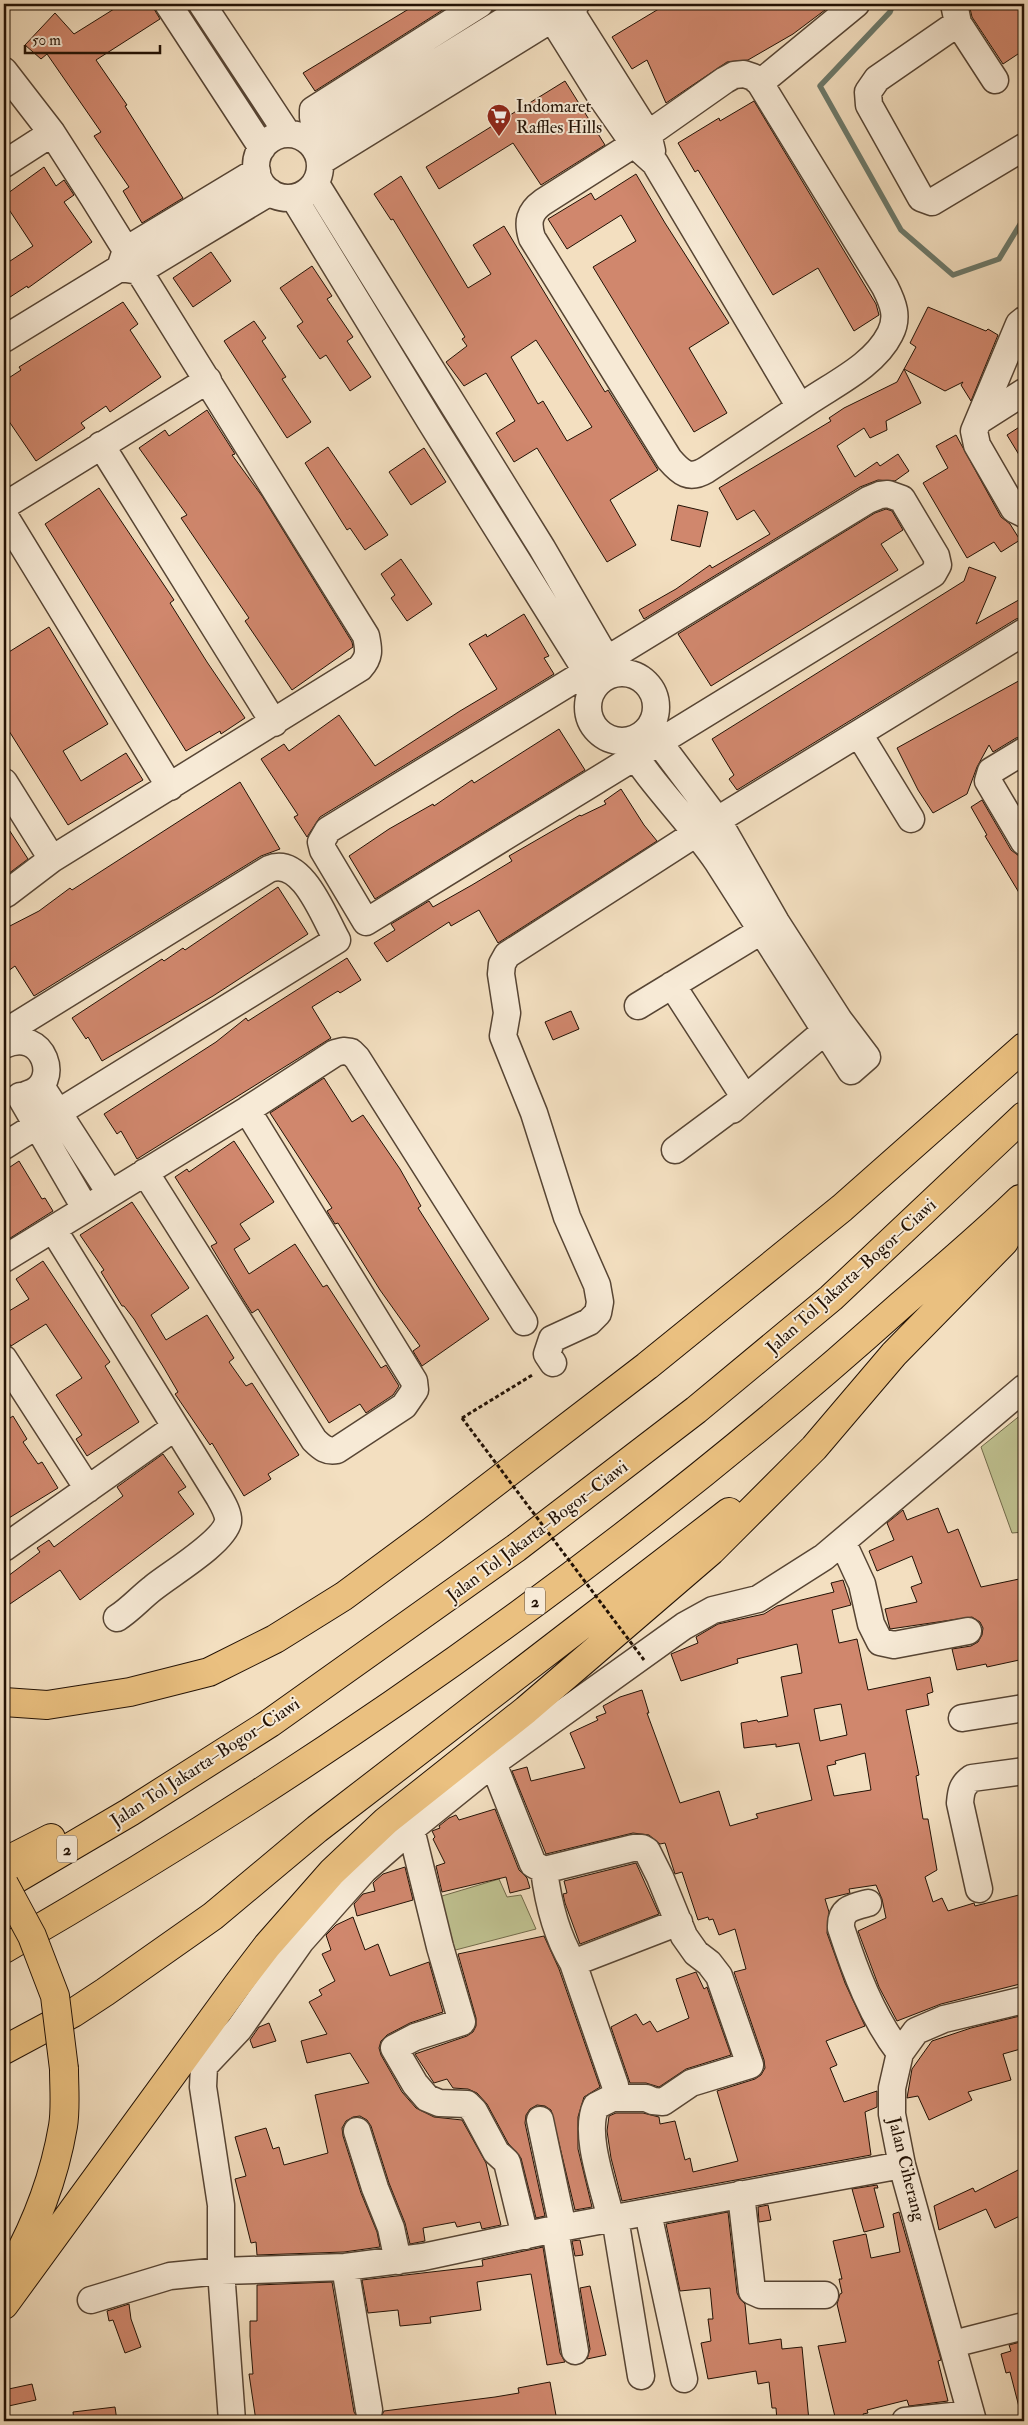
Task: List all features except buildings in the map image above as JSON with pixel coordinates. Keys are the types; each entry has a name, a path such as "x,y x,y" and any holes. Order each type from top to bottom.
{"highway":[{"path":"4,1702 47,1705 130,1692 209,1672 275,1640 344,1596 432,1532 647,1366 842,1208 1024,1047"},
{"name":"Jalan Tol Jakarta–Bogor–Ciawi","path":"4,1885 130,1812 270,1723 516,1548 696,1410 830,1298 1024,1116"},
{"name":"2","path":"4,1949 117,1884 293,1772 486,1638 613,1544 809,1388 1024,1194"},
{"path":"4,2305 238,1984 267,1946 332,1872 386,1821 526,1710 711,1551 814,1448 894,1354 1004,1242 1024,1206"},
{"path":"4,2050 105,1992 213,1916 317,1829 814,1448"},
{"path":"4,1862 62,1833 130,1812"},
{"path":"4,1885 32,1936 55,1996 64,2069 63,2125 48,2189 21,2253 4,2282"}],"street":[{"path":"168,4 270,177 600,672"},
{"path":"202,4 311,150 537,540 600,672"},
{"path":"270,177 306,193 313,110 480,4"},
{"path":"760,83 856,4"},
{"path":"270,177 273,138 311,150 556,7 641,139 800,407"},
{"path":"995,80 956,14 876,79 868,92 869,106 921,198 932,202 1024,147"},
{"path":"4,71 52,132 129,263 208,380 366,636 369,651 368,660 360,668 52,859 6,894"},
{"path":"734,75 753,77 760,83 885,287 895,310 890,334 872,357 698,475 683,474 669,460 532,238 529,228 531,214 535,208 641,139 734,75"},
{"path":"4,164 52,132"},
{"path":"4,339 270,177"},
{"path":"1022,326 974,432 977,445 1014,508 1024,514"},
{"path":"4,506 208,380"},
{"path":"980,420 1024,392"},
{"path":"102,445 274,723"},
{"path":"888,494 902,499 936,556 938,565 934,574 654,736 638,737 630,749 366,922 329,862 322,842 328,830 600,672 868,500 888,494"},
{"path":"4,515 170,787"},
{"path":"553,1363 547,1354 552,1339 589,1322 598,1313 600,1302 597,1285 567,1217 534,1113 503,1036 507,1013 501,974 502,964 507,954 708,827 1024,632"},
{"path":"600,672 635,674 651,688 657,708 654,736 708,827 832,1026 677,1153"},
{"path":"600,672 589,694 587,708 591,721 599,732 630,749 708,827"},
{"path":"859,734 911,819"},
{"path":"1024,751 991,771 988,781 1024,842"},
{"path":"4,782 52,859"},
{"path":"6,1035 269,869 278,865 285,866 301,876 337,940 59,1112"},
{"path":"638,1006 769,926"},
{"path":"672,985 745,1098"},
{"path":"6,1035 38,1048 45,1060 46,1073 22,1091"},
{"path":"4,1259 247,1110 335,1053 352,1052 524,1322"},
{"path":"22,1091 59,1112 110,1193"},
{"path":"22,1091 36,1126 85,1208"},
{"path":"145,1172 314,1440 322,1448 330,1452 338,1450 404,1406 415,1390 414,1381 247,1110"},
{"path":"4,1146 36,1126"},
{"path":"53,1230 174,1428 219,1497 228,1520 226,1528 210,1545 151,1589 132,1608 117,1618"},
{"path":"4,1360 88,1489"},
{"path":"232,2421 221,2271 221,2205 203,2087 204,2066 239,2029 301,1941 332,1904 364,1870 410,1829 493,1763 700,1616 758,1599 843,1543 1020,1395"},
{"path":"4,1548 174,1428"},
{"path":"843,1543 862,1584 872,1624 880,1642 894,1645 968,1631"},
{"path":"962,1718 1024,1708"},
{"path":"493,1763 533,1864 544,1870 633,1848 642,1848 651,1857 692,1948 709,1963 719,1976 750,2065 690,2083 663,2102 646,2098 612,2098"},
{"path":"980,1889 960,1803 962,1790 965,1782 972,1778 1024,1771"},
{"path":"410,1829 440,1947 462,2022 415,2037 394,2048 415,2084 427,2098 439,2103 467,2104 474,2110 496,2152 506,2162 525,2236"},
{"path":"544,1870 547,1895 562,1945 573,1963 616,2093 612,2098 596,2106 592,2122 594,2146 613,2218 641,2376"},
{"path":"868,1903 846,1910 842,1914 842,1928 884,2033 900,2053"},
{"path":"573,1963 679,1922"},
{"name":"Jalan Ciherang","path":"972,2418 902,2165 892,2103 893,2078 900,2053 912,2034 931,2023 1024,2000"},
{"path":"540,2120 559,2229 575,2351"},
{"path":"357,2131 375,2188 391,2228 398,2261"},
{"path":"91,2300 170,2276 221,2271 345,2267 398,2261 613,2218 902,2165"},
{"path":"741,2194 752,2291 761,2295 825,2295"},
{"path":"648,2213 684,2379"},
{"path":"345,2267 368,2410"},
{"path":"953,2344 1024,2326"},
{"path":"905,2421 972,2418"}],"path":[{"path":"553,1363 462,1418 644,1660"}],"green space":[{"path":"1024,1414 1024,1532 1012,1533 981,1447"},
{"path":"499,1879 507,1897 521,1895 536,1929 444,1953 432,1899"}],"waterway":[{"path":"893,4 890,12 820,86 901,230 953,275 999,259 1024,218"}],"place":[{"name":"Indomaret Raffles Hills","path":"499,137"}]}
